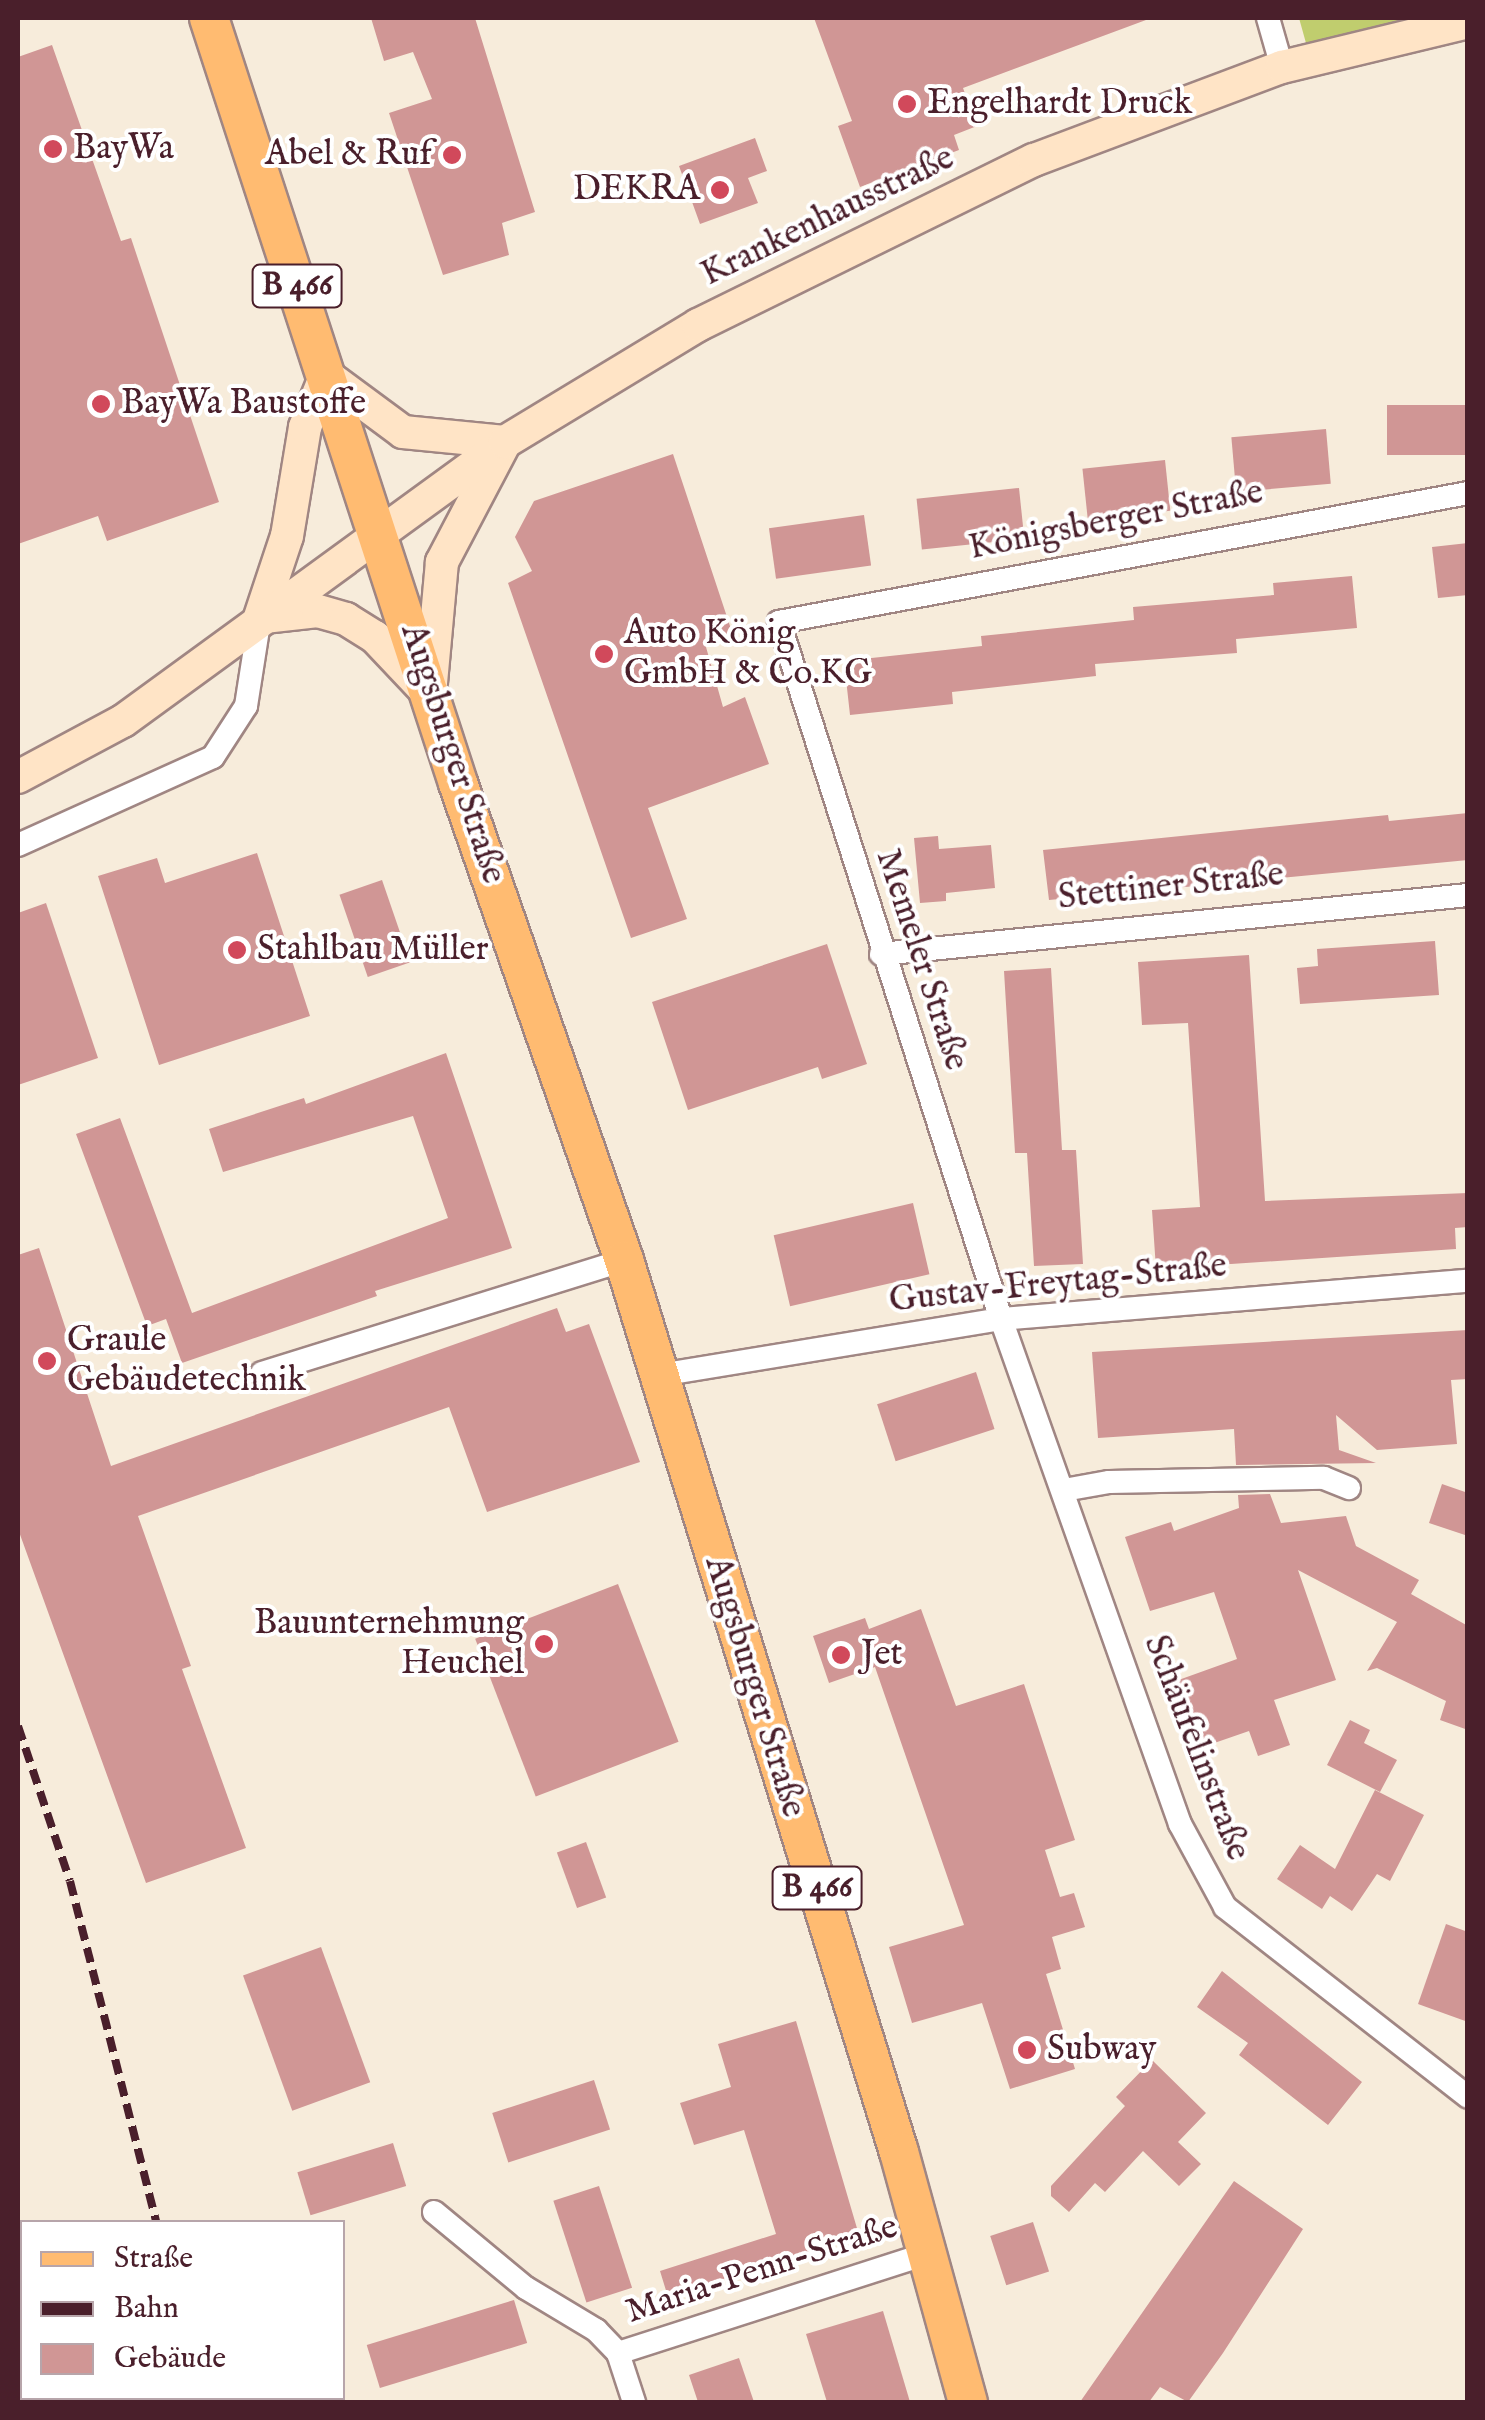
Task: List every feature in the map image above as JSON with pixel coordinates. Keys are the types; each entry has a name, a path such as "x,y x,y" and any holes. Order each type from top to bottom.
{"main road":[{"name":"Augsburger Straße","path":"209,18 430,696 624,1260 928,2254 968,2402"}],"street":[{"path":"1268,18 1282,68"},
{"name":"Krankenhausstraße","path":"379,532 505,442 698,325 1034,160 1282,68 1468,22"},
{"path":"18,845 212,756 246,706 260,617 287,536 305,427 326,375 403,432 505,442 442,562 430,696"},
{"name":"Königsberger Straße","path":"778,622 1468,493"},
{"path":"18,778 136,712 379,532"},
{"path":"260,617 318,611 346,619 391,652 430,696"},
{"name":"Memeler Straße","path":"778,622 881,954 1001,1318"},
{"name":"Stettiner Straße","path":"881,954 1468,894"},
{"path":"262,1373 624,1260"},
{"name":"Gustav-Freytag-Straße","path":"659,1375 1001,1318 1468,1281"},
{"name":"Schäufelinstraße","path":"1001,1318 1180,1824 1215,1893 1299,1970 1468,2097"},
{"path":"1064,1490 1109,1482 1324,1478 1350,1488"},
{"name":"Maria-Penn-Straße","path":"434,2212 526,2288 596,2330 618,2352 634,2402"},
{"name":"Maria-Penn-Straße","path":"618,2352 928,2254"}],"green space":[{"path":"1299,18 1467,18 1311,61"}],"building":[{"path":"371,18 475,18 535,212 502,223 509,255 443,275 389,113 432,99 413,52 384,61"},
{"name":"Engelhardt Druck","path":"814,18 1146,20 963,88 977,126 954,135 959,150 860,187 838,126 852,121"},
{"name":"BayWa Baustoffe","path":"52,45 121,241 131,238 219,502 107,541 98,516 18,544 18,57"},
{"name":"DEKRA","path":"755,138 767,171 748,178 758,203 700,224 679,166"},
{"path":"1387,405 1468,405 1468,455 1387,455"},
{"path":"1326,429 1331,484 1236,492 1231,437"},
{"path":"673,454 733,635 706,647 723,707 745,697 769,764 648,808 687,919 631,938 508,583 532,571 515,537 534,501"},
{"path":"1165,460 1170,511 1088,519 1082,469"},
{"path":"1019,488 1024,539 922,549 917,499"},
{"path":"864,515 871,566 776,579 769,528"},
{"path":"1468,543 1468,595 1438,598 1432,547"},
{"path":"1352,576 1357,628 1236,639 1237,653 1095,664 1096,676 952,692 953,704 850,715 844,661 982,646 981,636 1134,620 1133,607 1274,595 1273,583"},
{"path":"1468,813 1468,860 1049,900 1043,850 1388,815 1389,821"},
{"path":"938,836 939,849 991,845 995,888 946,893 946,901 920,903 914,838"},
{"path":"257,853 310,1016 159,1065 98,876 157,858 165,883"},
{"path":"382,880 410,962 368,977 339,895"},
{"path":"46,903 98,1058 18,1085 18,913"},
{"path":"1435,941 1439,995 1300,1004 1297,968 1318,966 1317,949"},
{"path":"827,944 867,1064 822,1079 818,1067 688,1110 652,1002"},
{"path":"1249,955 1265,1201 1468,1193 1468,1227 1455,1228 1456,1249 1156,1269 1152,1210 1200,1207 1188,1023 1142,1025 1138,962"},
{"path":"1051,968 1062,1150 1076,1150 1083,1264 1034,1266 1027,1153 1015,1153 1004,971"},
{"path":"446,1053 512,1248 375,1291 377,1296 182,1363 166,1319 147,1326 76,1134 120,1118 192,1313 448,1218 413,1116 223,1172 209,1129 304,1098 306,1104"},
{"path":"913,1203 929,1274 790,1306 774,1235"},
{"path":"39,1248 111,1466 557,1308 566,1332 589,1324 640,1462 487,1512 449,1407 138,1516 191,1666 182,1669 246,1848 146,1883 18,1529 18,1255"},
{"path":"1468,1330 1468,1379 1451,1380 1457,1444 1377,1450 1336,1415 1339,1450 1376,1463 1236,1465 1234,1429 1098,1438 1092,1352"},
{"path":"976,1372 995,1429 896,1461 877,1404"},
{"path":"1442,1484 1468,1493 1468,1536 1429,1523"},
{"path":"1270,1494 1281,1523 1346,1516 1356,1546 1419,1580 1411,1594 1468,1626 1468,1730 1440,1720 1446,1701 1377,1668 1367,1671 1397,1622 1298,1570 1336,1680 1274,1700 1290,1745 1258,1756 1249,1731 1197,1749 1173,1682 1237,1659 1214,1592 1150,1611 1125,1537 1171,1522 1174,1531 1239,1508 1238,1495"},
{"path":"618,1584 679,1742 536,1797 475,1639"},
{"path":"921,1609 956,1706 1024,1684 1075,1840 1045,1850 1060,1897 1074,1893 1085,1927 1052,1937 1061,1969 1046,1974 1075,2069 1010,2089 982,2003 912,2023 889,1947 964,1925 875,1667 829,1683 813,1636 865,1618 869,1629"},
{"path":"1350,1720 1370,1730 1364,1743 1397,1760 1380,1792 1327,1765"},
{"path":"1375,1790 1424,1815 1390,1881 1377,1874 1352,1911 1330,1896 1322,1909 1277,1879 1300,1845 1335,1869"},
{"path":"586,1842 606,1897 577,1908 557,1853"},
{"path":"1446,1924 1468,1932 1468,2022 1418,2004"},
{"path":"321,1947 370,2082 292,2111 243,1975"},
{"path":"1222,1971 1362,2082 1328,2125 1239,2055 1248,2043 1197,2007"},
{"path":"796,2021 859,2235 668,2297 660,2271 776,2234 744,2130 694,2145 680,2103 731,2087 718,2044"},
{"path":"1152,2060 1206,2113 1178,2142 1201,2164 1179,2186 1143,2151 1105,2192 1095,2183 1069,2212 1051,2196 1051,2186 1125,2106 1116,2097"},
{"path":"594,2080 610,2129 508,2163 492,2113"},
{"path":"393,2143 406,2186 311,2215 297,2172"},
{"path":"1234,2181 1303,2229 1223,2353 1188,2402 1160,2387 1149,2402 1080,2402"},
{"path":"599,2186 632,2288 586,2303 553,2201"},
{"path":"1033,2222 1049,2271 1006,2285 990,2236"},
{"path":"514,2300 527,2343 380,2388 367,2345"},
{"path":"883,2311 910,2402 827,2402 806,2334"},
{"path":"739,2358 754,2402 698,2402 689,2375"}],"railway":[{"path":"18,1726 70,1881 155,2220"}],"place":[{"name":"Engelhardt Druck","path":"907,104"},
{"name":"BayWa","path":"53,149"},
{"name":"Abel & Ruf","path":"452,155"},
{"name":"DEKRA","path":"720,190"},
{"name":"BayWa Baustoffe","path":"101,404"},
{"name":"Auto König GmbH & Co.KG","path":"604,654"},
{"name":"Stahlbau Müller","path":"237,950"},
{"name":"Graule Gebäudetechnik","path":"47,1361"},
{"name":"Bauunternehmung Heuchel","path":"544,1644"},
{"name":"Jet","path":"841,1655"},
{"name":"Subway","path":"1027,2050"}]}
